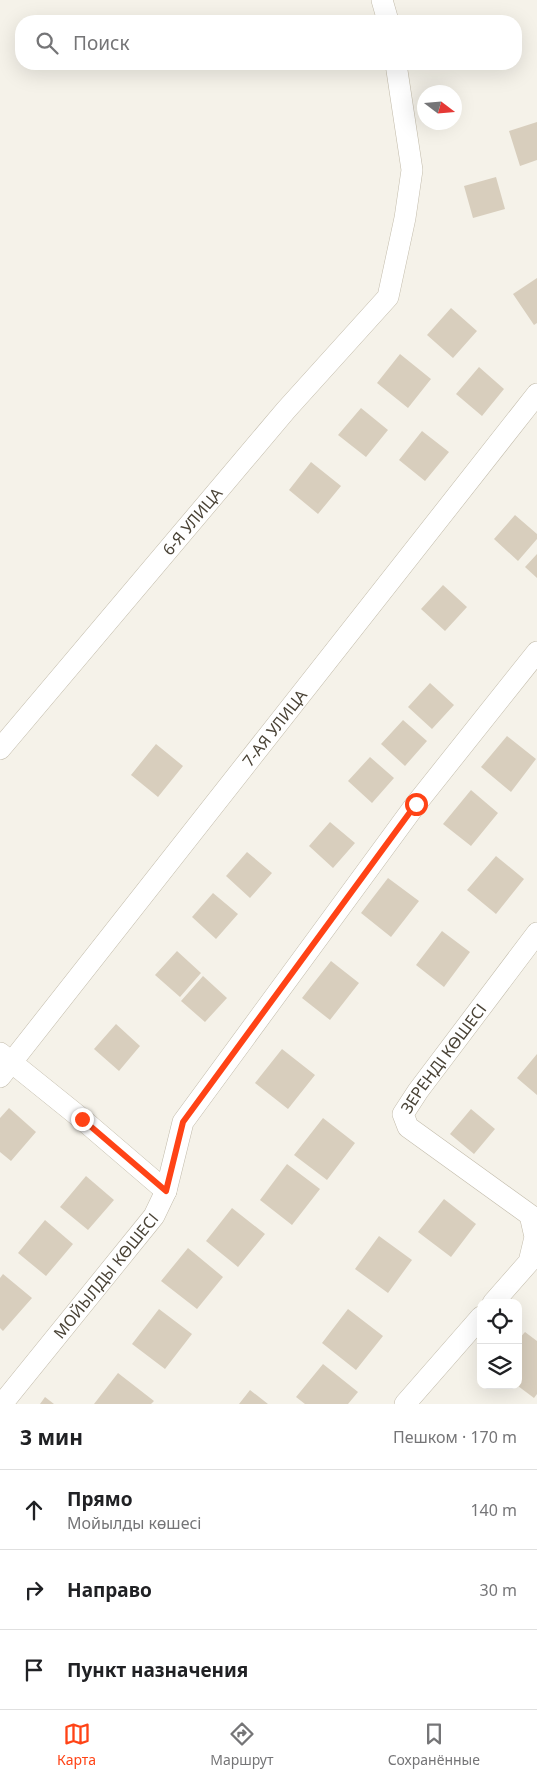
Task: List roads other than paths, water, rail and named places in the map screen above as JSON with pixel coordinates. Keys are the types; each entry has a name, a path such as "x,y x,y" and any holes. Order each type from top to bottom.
{"street":[{"path":"382,0 386,15"},
{"name":"6-Я УЛИЦА","path":"0,749 286,410 388,297 405,218 412,170 397,70"},
{"name":"7-АЯ УЛИЦА","path":"4,1064 537,394"},
{"name":"МОЙЫЛДЫ КӨШЕСІ","path":"2,1404 154,1216 166,1191 183,1122 416,804 537,652"},
{"name":"ЗЕРЕНДІ КӨШЕСІ","path":"497,1299 529,1262 535,1237 530,1216 408,1127 403,1114 418,1091 537,933"},
{"path":"4,1064 82,1119 166,1191"},
{"path":"405,1404 477,1322"}]}
